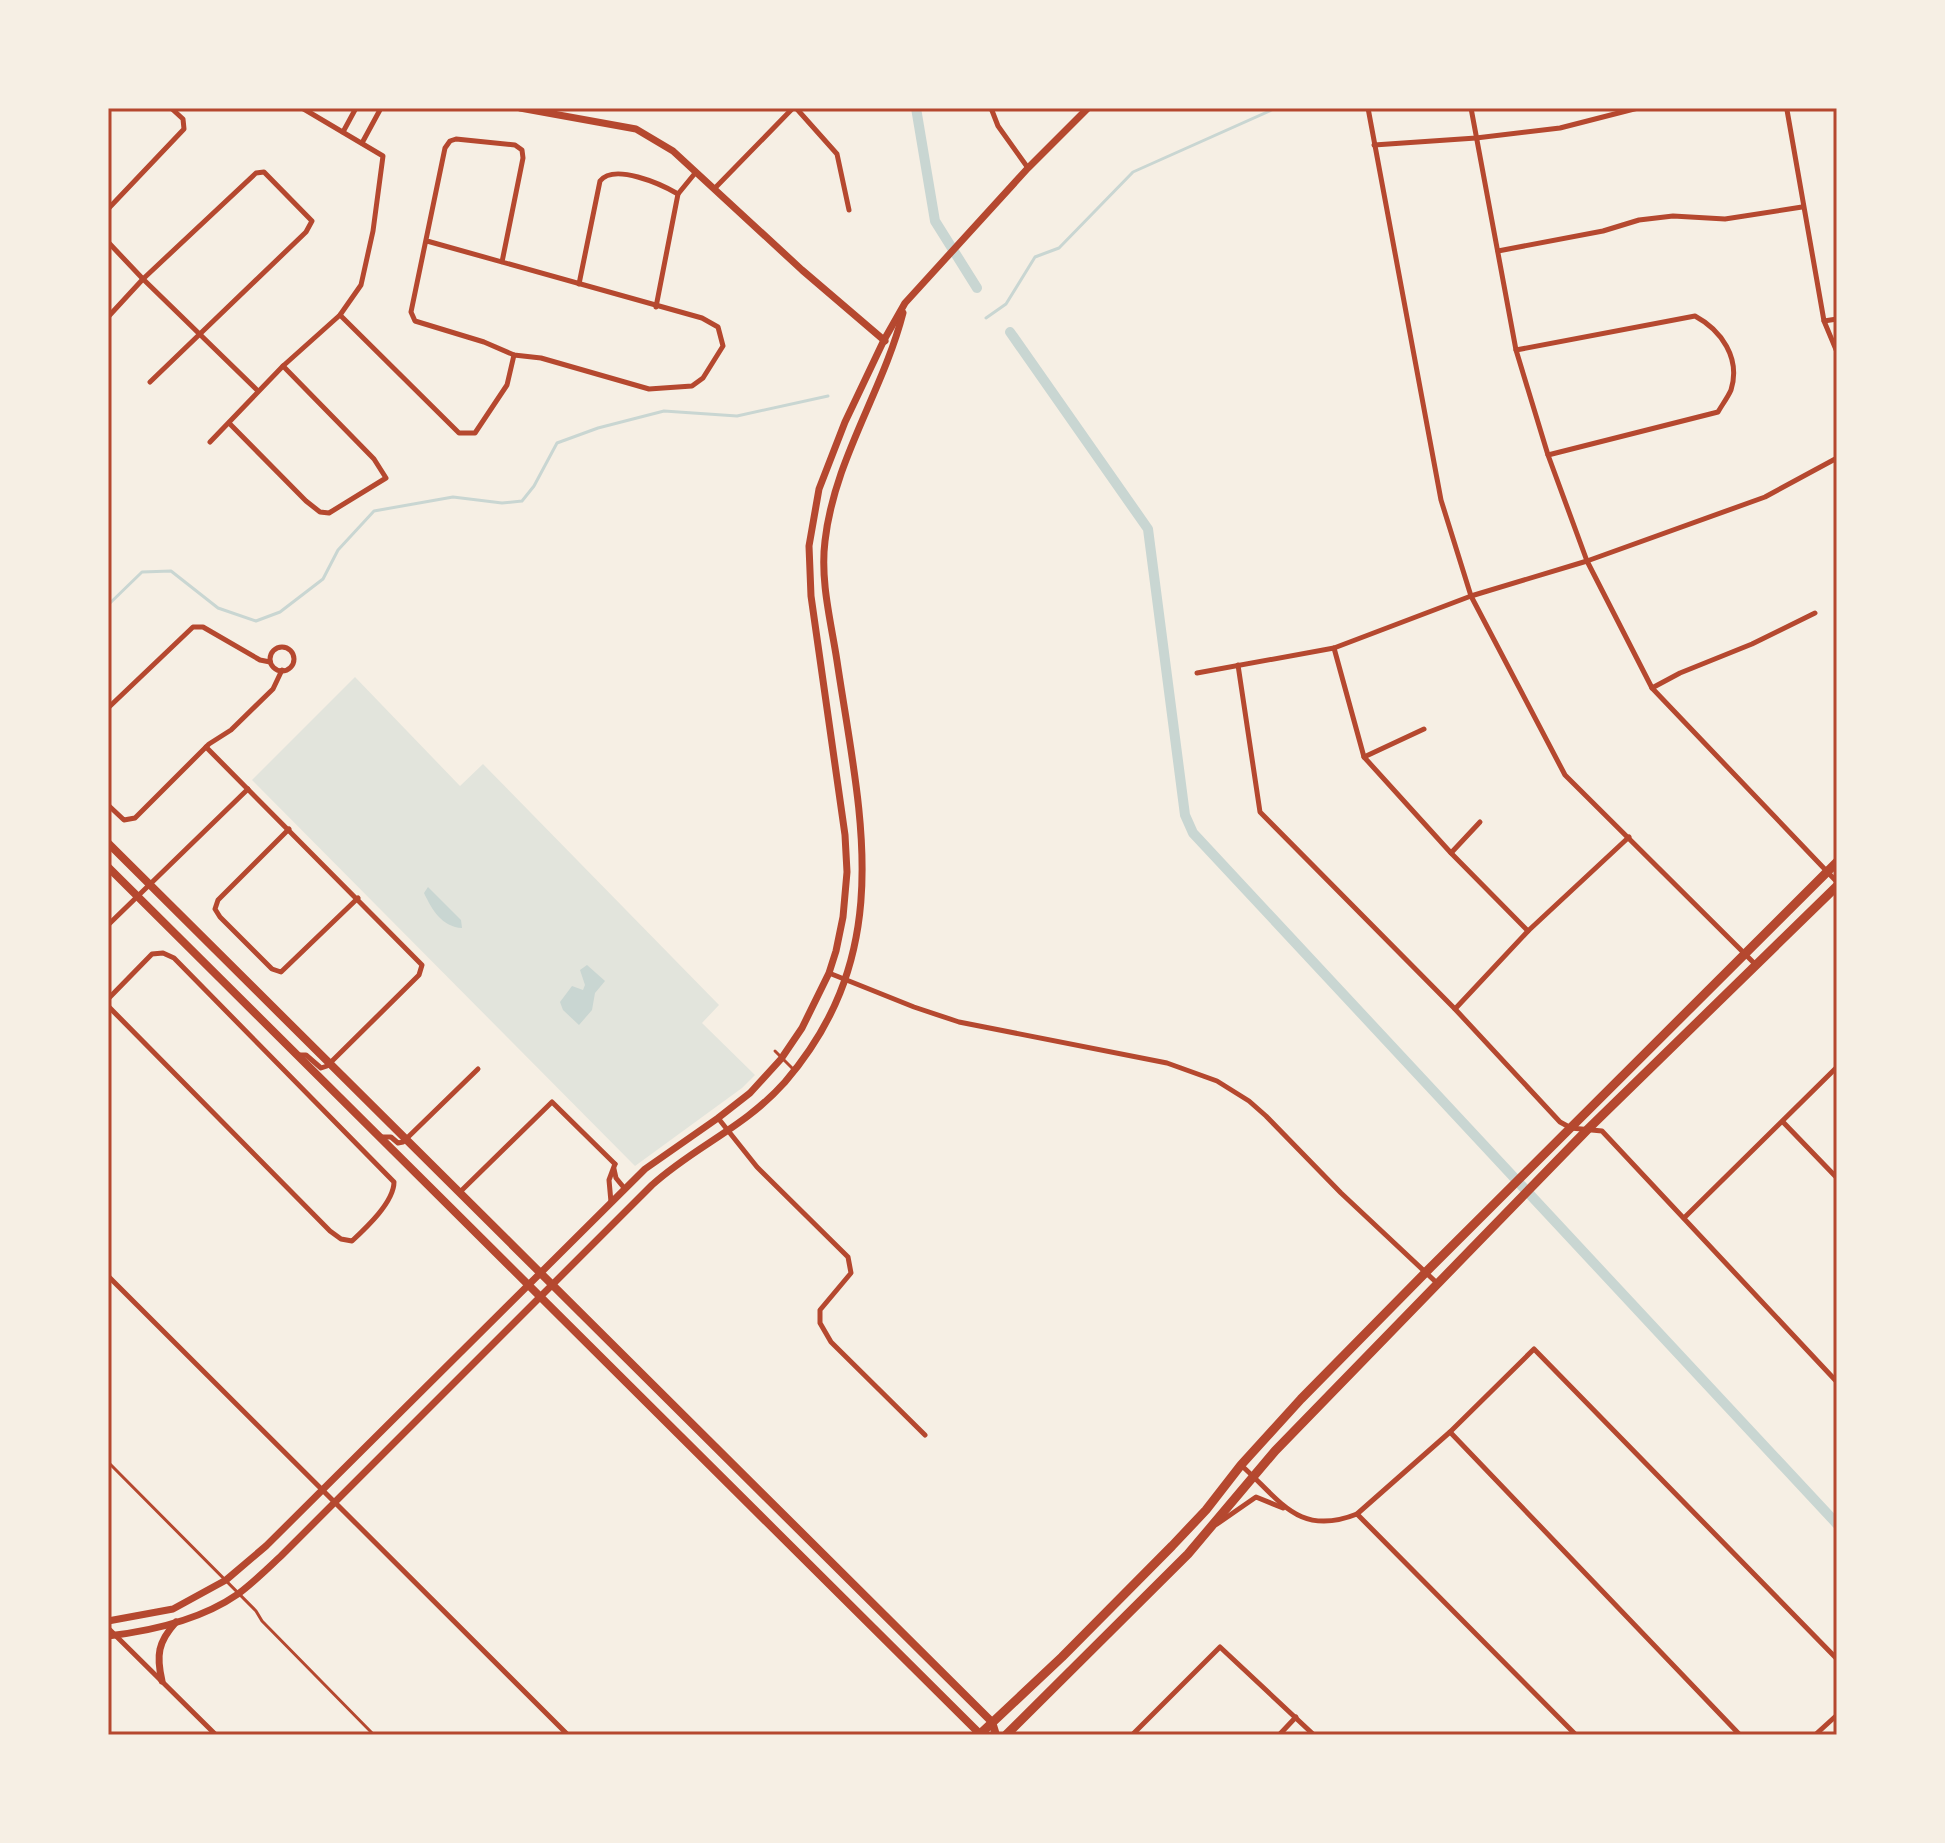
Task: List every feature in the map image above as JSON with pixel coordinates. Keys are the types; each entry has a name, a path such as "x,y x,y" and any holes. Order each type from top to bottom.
{"highway":[{"path":"980,1735 1179,1539 1241,1465 1426,1272 1837,862"},
{"path":"1006,1735 1188,1554 1253,1476 1587,1130 1837,884"}],"main road":[{"path":"108,843 992,1722 996,1735"},
{"path":"108,867 980,1735"}],"street":[{"path":"108,209 184,129 183,119 171,108"},
{"path":"210,442 283,366 340,315 361,285 383,156 302,108"},
{"path":"343,132 356,108"},
{"path":"362,143 381,108"},
{"path":"520,108 636,129 673,151 802,270 893,348"},
{"path":"715,188 794,108 837,154 849,210"},
{"path":"991,108 998,126 1028,168"},
{"path":"108,1621 173,1609 226,1580 266,1546 625,1189 662,1156 750,1093 781,1059 808,1017 829,973 845,903 845,835 816,646 809,546 819,489 845,422 905,303 966,234 1088,108"},
{"path":"1368,108 1441,500 1471,596 1565,775 1756,966"},
{"path":"1471,108 1516,350 1548,455 1587,561 1652,688 1837,884"},
{"path":"1374,145 1560,128 1638,108"},
{"path":"1758,108 1789,109 1802,207 1824,321 1837,352"},
{"path":"427,241 656,307 702,318 718,327 723,346 719,356 703,378 692,386 649,389 541,358 514,355 484,342 415,321 411,312 445,148 450,141 515,145 522,150 502,262"},
{"path":"656,307 678,194 697,171"},
{"path":"108,317 143,279 256,173 264,172 312,221 306,232 150,382"},
{"path":"579,284 600,181 605,175 614,173 650,181 678,194"},
{"path":"1498,251 1603,231 1639,220 1673,216 1725,219 1802,207"},
{"path":"108,242 258,391"},
{"path":"112,1636 176,1622 204,1612 238,1594 281,1556 661,1177 728,1133 768,1100 794,1070 821,1030 844,980 856,941 864,874 862,833 826,591 825,543 834,494 893,348 905,303"},
{"path":"340,315 459,433 475,433 507,385 514,355"},
{"path":"1516,350 1695,316 1714,326 1729,348 1731,389 1718,412 1548,455"},
{"path":"1824,321 1837,319"},
{"path":"229,423 320,512 329,513 386,478 374,459 283,366"},
{"path":"1197,673 1334,648 1471,596 1587,561 1765,497 1837,458"},
{"path":"1652,688 1815,613"},
{"path":"108,708 190,628 197,626 282,670"},
{"path":"108,805 124,820 133,820 206,747 255,708 276,685 282,670 292,664 293,657 290,650 276,648 270,662"},
{"path":"1334,648 1364,757 1451,853 1528,931"},
{"path":"1238,665 1260,812 1455,1009 1560,1122 1571,1128 1602,1131 1837,1382"},
{"path":"1364,757 1424,729"},
{"path":"206,747 415,956 423,968 330,1063 321,1068 306,1055 299,1055"},
{"path":"108,925 248,789"},
{"path":"1451,853 1480,822"},
{"path":"289,829 218,900 215,906 218,915 278,973 287,969 358,898"},
{"path":"845,835 862,833"},
{"path":"1455,1009 1528,931 1629,837"},
{"path":"108,999 152,954 163,953 174,958 394,1182 394,1190 387,1201 352,1241 341,1239 108,1006"},
{"path":"829,973 959,1022 1167,1063 1209,1077 1257,1108 1438,1284"},
{"path":"1684,1218 1837,1067"},
{"path":"379,1137 391,1137 399,1143 406,1139 478,1069"},
{"path":"459,1193 552,1102 615,1164 615,1176 625,1189"},
{"path":"718,1118 757,1167 848,1257 851,1273 820,1310 822,1328 839,1350 925,1435"},
{"path":"1783,1122 1837,1178"},
{"path":"611,1203 609,1180 615,1164"},
{"path":"108,1276 568,1735"},
{"path":"1209,1529 1231,1517 1256,1497 1311,1521 1326,1523 1357,1514 1450,1432 1534,1349 1837,1659"},
{"path":"1450,1432 1740,1735"},
{"path":"1241,1465 1293,1513"},
{"path":"1357,1514 1576,1735"},
{"path":"162,1681 157,1648 164,1634 176,1622"},
{"path":"108,1628 112,1636 216,1735"},
{"path":"1132,1735 1220,1647 1314,1735"},
{"path":"1815,1735 1837,1715"},
{"path":"1279,1735 1296,1717"}],"lane":[{"path":"775,1051 794,1070"},
{"path":"108,1462 374,1735"}],"shaded area":[{"path":"355,677 460,786 483,764 719,1005 702,1023 755,1075 742,1088 635,1166 252,780"},
{"path":"428,887 461,920 462,928 438,916 424,893"},
{"path":"587,965 605,981 595,993 592,1010 579,1025 563,1010 560,1002 572,986 583,990 585,985 580,970"}],"waterway":[{"path":"916,108 935,221 977,288"},
{"path":"986,318 1006,304 1035,257 1059,248 1133,172 1276,108"},
{"path":"1010,332 1148,529 1185,815 1193,833 1837,1524"},
{"path":"108,605 142,572 171,571 218,608 256,621 280,612 323,579 338,550 374,511 453,497 502,503 522,501 534,486 557,443 598,428 664,411 737,416 828,396"}]}
